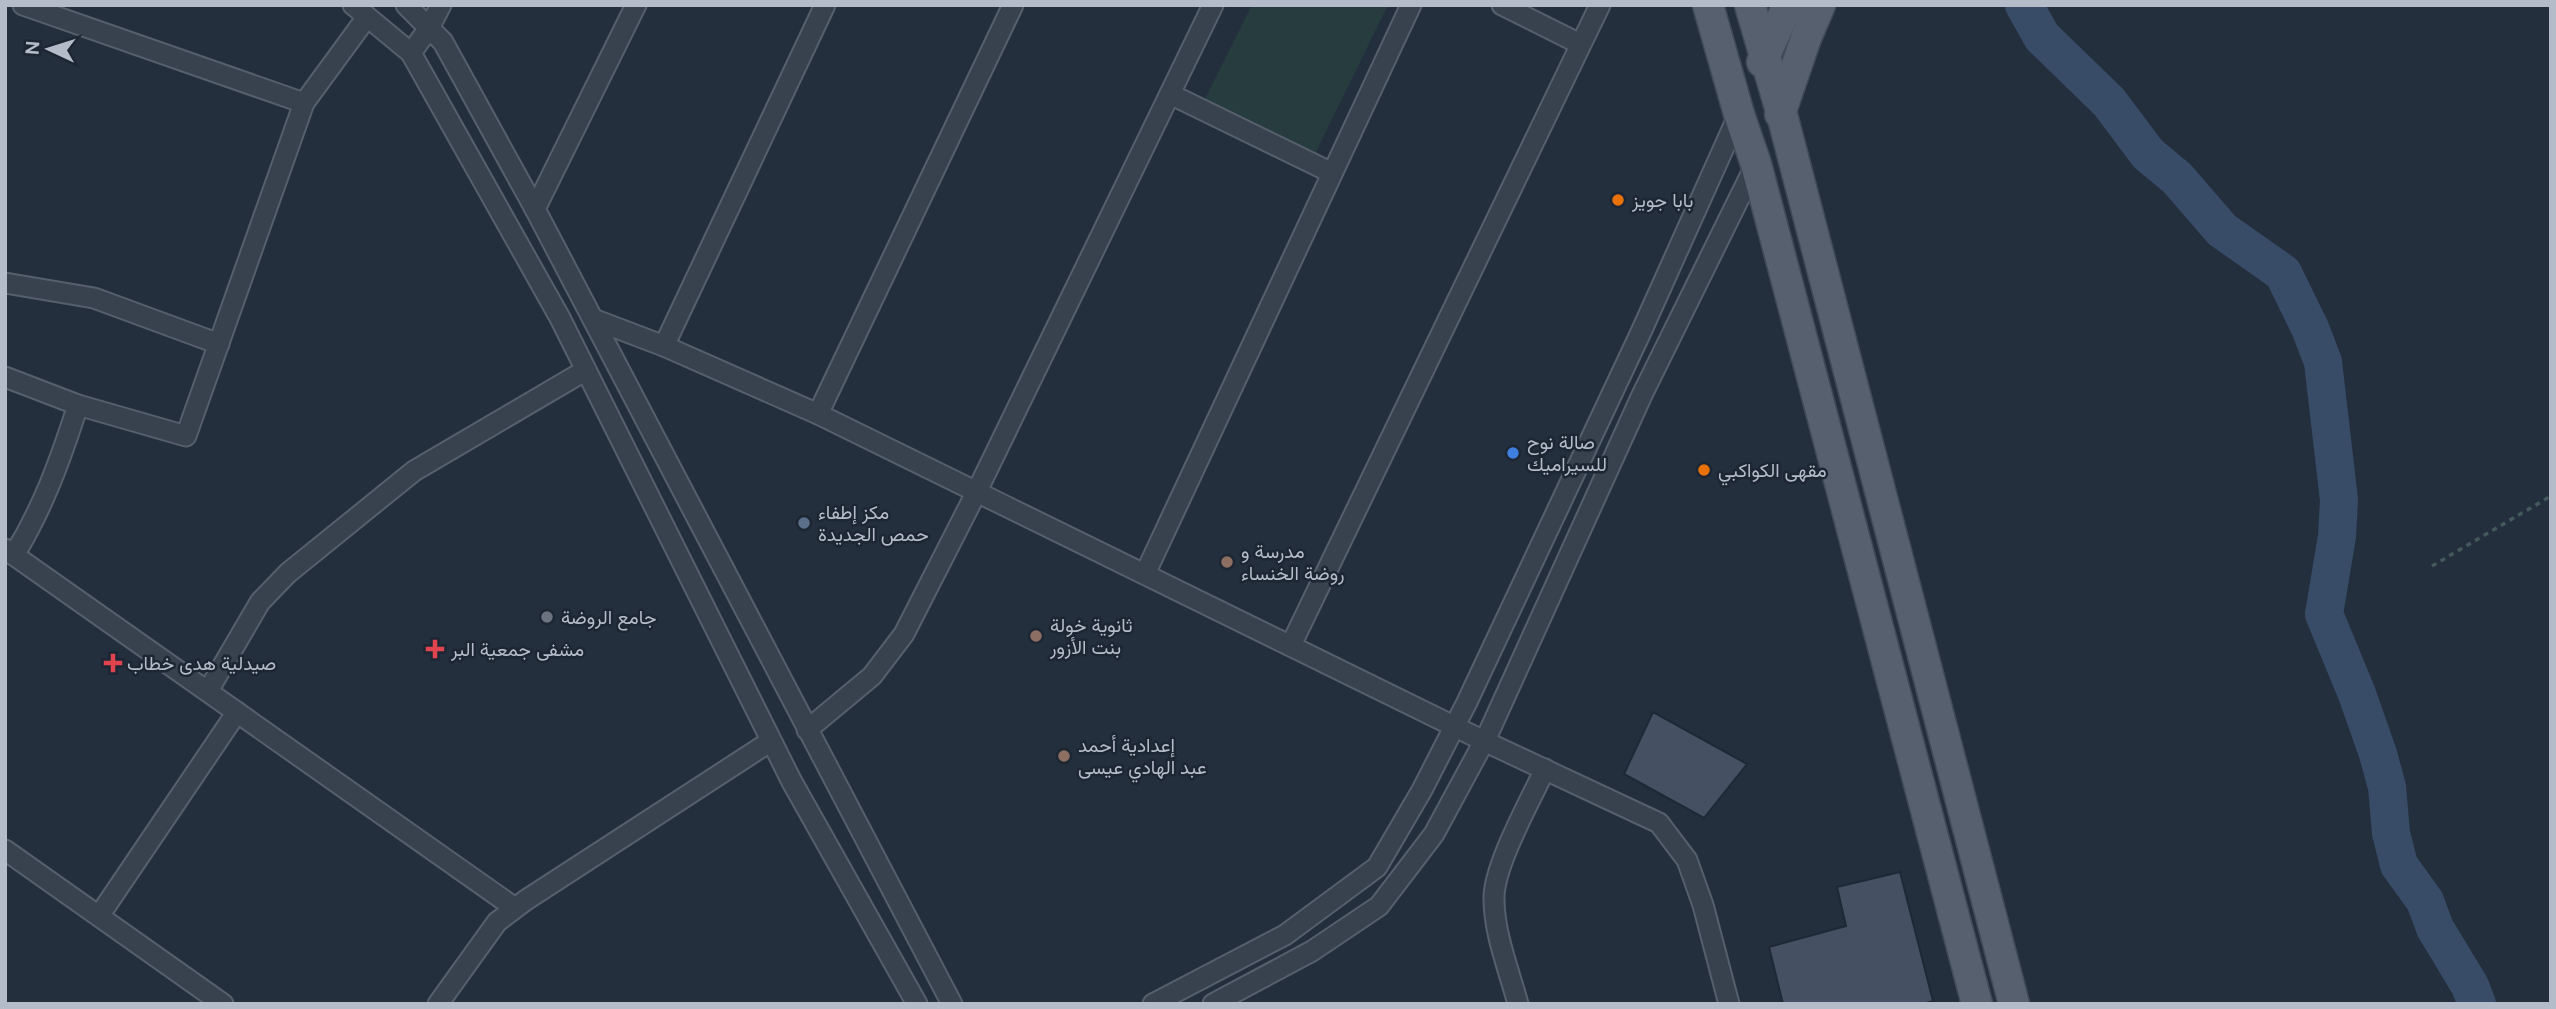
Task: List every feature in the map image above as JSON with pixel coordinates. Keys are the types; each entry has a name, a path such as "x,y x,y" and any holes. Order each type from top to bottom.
{"main road":[{"path":"1709,5 1739,114 1756,164 1977,1004"},
{"path":"1749,5 1781,111 2014,1004"},
{"path":"1739,114 1788,5"},
{"path":"1756,164 1781,111 1805,38 1820,5"}],"street":[{"path":"23,5 304,103"},
{"path":"406,5 443,42 535,209 952,1004"},
{"path":"411,53 441,5"},
{"path":"535,209 636,5"},
{"path":"664,346 825,5"},
{"path":"818,414 1013,5"},
{"path":"807,730 872,676 904,634 977,491 1213,5"},
{"path":"1145,574 1411,5"},
{"path":"1503,5 1580,44"},
{"path":"1290,645 1600,5"},
{"path":"5,377 78,405 186,436 304,103 360,11 411,53 553,306 792,782 917,1004"},
{"path":"1170,94 1332,173"},
{"path":"1153,1004 1285,935 1377,867 1422,790 1454,726 1641,332 1739,114"},
{"path":"1213,1004 1312,951 1379,906 1434,834 1484,741 1642,395 1756,164"},
{"path":"5,283 94,298 219,344"},
{"path":"593,319 664,346 818,414 1484,741 1659,823 1687,860 1703,905 1730,1004"},
{"path":"208,691 260,602 288,573 414,471 586,370"},
{"path":"78,405 57,467 30,528 10,552 515,908"},
{"path":"99,916 237,712"},
{"path":"438,1004 497,922 771,741"},
{"path":"1518,1004 1496,925 1493,897 1498,871 1545,769"},
{"path":"5,850 223,1004"}],"path":[{"path":"2432,566 2551,496"}],"green space":[{"path":"1252,5 1388,5 1315,154 1205,99"}],"building":[{"path":"1653,712 1747,764 1704,818 1624,774"},
{"path":"1900,872 1933,1001 1923,1004 1783,1004 1769,947 1846,926 1837,887"}],"waterway":[{"path":"2024,5 2042,37 2109,102 2148,154 2177,178 2222,230 2283,273 2310,328 2323,362 2339,500 2337,536 2324,614 2378,754 2387,787 2391,833 2399,865 2425,901 2435,928 2470,986 2477,1004"}],"place":[{"name":"بابا جويز","path":"1618,200"},
{"name":"صالة نوح للسيراميك","path":"1513,453"},
{"name":"مقهى الكواكبي","path":"1704,470"},
{"name":"مكز إطفاء حمص الجديدة","path":"804,523"},
{"name":"مدرسة و روضة الخنساء","path":"1227,562"},
{"name":"جامع الروضة","path":"547,617"},
{"name":"ثانوية خولة بنت الأزور","path":"1036,636"},
{"name":"مشفى جمعية البر","path":"435,649"},
{"name":"صيدلية هدى خطاب","path":"113,663"},
{"name":"إعدادية أحمد عبد الهادي عيسى","path":"1064,756"}]}
